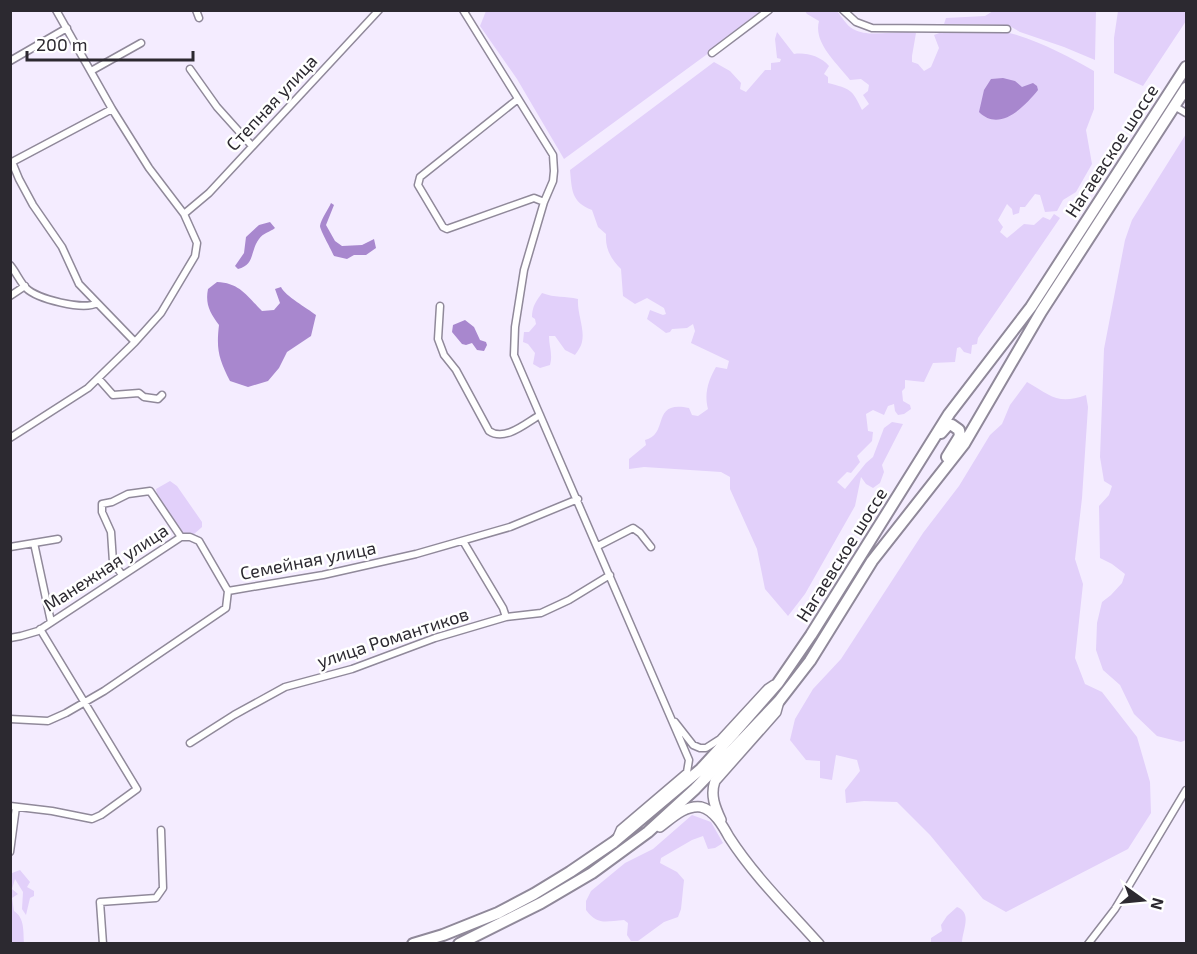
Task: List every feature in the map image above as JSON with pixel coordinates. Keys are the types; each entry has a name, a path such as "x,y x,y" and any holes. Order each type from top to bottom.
{"main road":[{"name":"Нагаевское шоссе","path":"413,944 443,935 498,913 534,894 614,842 701,769 778,683 828,610 949,414 1031,307 1186,67"},
{"name":"Нагаевское шоссе","path":"459,944 541,903 592,873 648,832 695,789 779,701 810,661 872,561 964,444 1041,312 1186,88"},
{"path":"888,512 899,501 943,430 948,426 956,427 960,435 904,519"}],"street":[{"path":"10,438 88,388 135,342 161,313 195,256 197,243 184,214 148,168 56,10"},
{"path":"196,10 200,18"},
{"name":"Степная улица","path":"184,214 209,193 379,10"},
{"path":"463,10 553,155 553,181 544,202 524,270 515,327 514,355 689,760 687,772 620,829 614,842"},
{"path":"712,53 769,10"},
{"path":"843,10 856,22 872,28 1007,29"},
{"path":"10,61 67,28"},
{"path":"91,70 141,43"},
{"path":"190,69 217,107 252,146"},
{"path":"518,99 420,177 418,185 438,219 447,228 534,198 544,202"},
{"path":"1174,106 1186,113"},
{"path":"112,109 13,161 24,188 62,247 80,284 135,342"},
{"path":"10,265 25,286 39,297 82,306 92,306 97,303"},
{"path":"10,296 25,286"},
{"path":"440,306 438,339 444,355 456,370 489,431 494,434 509,433 540,415"},
{"path":"98,378 113,395 139,393 144,397 158,399 162,395"},
{"path":"122,576 113,562 111,532 102,512 102,504 128,494 150,491 181,537"},
{"name":"Семейная улица","path":"10,719 48,721 85,704 226,608 228,591 323,575 416,554 510,528 578,499"},
{"path":"598,546 633,528 651,546"},
{"name":"Манежная улица","path":"10,638 40,629 181,537 190,537 199,541 228,591"},
{"path":"10,548 58,539"},
{"path":"463,541 503,608 506,617"},
{"path":"34,543 51,622"},
{"name":"улица Романтиков","path":"190,743 285,687 352,669 435,638 506,617 542,613 569,600 610,575"},
{"path":"10,852 13,807 52,811 92,819 137,789 40,629"},
{"path":"671,717 693,745 706,748 720,739 766,687 778,683"},
{"path":"725,830 713,799 712,789 715,781 776,712 779,701"},
{"path":"1088,944 1115,909 1186,790"},
{"path":"592,873 608,867 675,815 687,808 701,807 708,810 725,830 745,863 819,944"},
{"path":"103,944 100,902 156,898 163,888 161,830"}],"shaded area":[{"path":"486,11 766,11 564,159 517,79 480,26"},
{"path":"805,11 837,11 849,26 860,32 916,33 912,62 918,64 924,71 931,67 939,48 934,35 954,29 996,30 1038,42 1094,71 1094,109 1086,130 1092,164 1076,192 1063,200 1057,211 1045,212 1040,195 1035,194 1025,207 1020,207 1019,213 1013,215 1012,209 1007,204 998,220 1003,227 1000,232 1007,238 1024,224 1034,225 1043,217 1050,220 1054,214 1060,218 978,338 977,344 972,345 971,354 964,352 960,347 957,348 955,362 933,363 924,382 905,380 905,388 902,391 903,401 910,405 911,409 904,414 898,415 894,404 888,406 884,415 873,410 866,414 868,431 873,432 872,441 857,456 860,462 851,473 847,472 837,482 845,489 873,457 884,428 892,422 903,424 882,465 884,472 880,483 873,488 861,477 855,506 805,594 788,616 765,589 757,549 730,489 730,477 721,472 644,467 629,469 629,459 646,445 645,440 657,431 669,409 689,408 692,415 698,416 708,409 707,393 711,377 716,367 727,369 729,361 691,343 695,331 693,324 687,328 672,329 666,333 647,319 650,310 666,314 664,308 647,298 635,304 623,296 621,269 609,253 606,234 598,227 592,210 576,199 571,184 570,170 714,62 730,71 741,83 740,89 746,92 765,70 771,70 771,63 780,62 781,59 777,58 775,39 777,32 794,54 813,56 826,63 829,66 824,74 828,77 828,83 850,91 862,110 869,104 863,95 868,91 869,85 861,79 850,80 823,45 819,37 819,21"},
{"path":"993,11 1096,11 1095,60 1020,32 1008,25 944,24 946,18 985,16"},
{"path":"1118,11 1186,11 1186,21 1143,86 1114,73 1114,38"},
{"path":"1003,78 1015,81 1022,87 1033,83 1038,90 1012,115 995,120 987,118 979,112 984,90 991,79"},
{"path":"1186,134 1186,740 1181,742 1157,736 1134,714 1120,685 1103,670 1096,650 1097,623 1102,602 1122,583 1125,574 1100,558 1099,506 1109,495 1112,486 1104,481 1100,457 1104,349 1125,240 1132,220"},
{"path":"331,203 334,205 326,225 335,241 342,246 362,245 374,239 376,248 366,255 354,255 347,259 334,256 320,226"},
{"path":"270,222 275,228 261,237 250,261 238,269 235,266 244,253 246,237 259,225"},
{"path":"217,282 237,288 262,311 274,310 280,303 275,289 281,287 291,298 316,315 311,336 287,352 279,368 268,381 248,387 230,381 219,354 219,325 211,312 207,299 208,289"},
{"path":"542,293 578,299 583,337 581,346 575,355 565,350 555,336 549,336 550,365 540,368 533,364 535,353 528,344 523,342 524,332 529,332 536,324 532,317 533,310"},
{"path":"465,320 474,327 480,340 486,342 484,351 477,350 472,343 462,344 452,332 453,325"},
{"path":"1027,382 1055,398 1068,399 1086,395 1088,407 1082,498 1075,559 1083,584 1075,658 1085,684 1102,692 1137,737 1150,782 1151,813 1128,849 1006,912 983,899 930,835 897,802 846,803 845,790 860,771 857,760 836,755 832,780 820,778 820,761 806,760 790,740 795,719 813,689 841,659 923,533 959,486 990,435 1002,424 1010,405"},
{"path":"170,481 177,486 202,522 202,527 193,535 179,532 157,494 156,489"},
{"path":"692,815 711,822 723,843 708,849 703,836 661,858 660,863 677,872 684,880 678,917 664,922 638,941 631,941 627,935 628,923 624,920 603,921 590,915 586,910 586,901 591,891 625,863 653,849"},
{"path":"20,870 30,882 27,887 34,891 34,896 30,898 26,915 22,909 23,892 15,879 12,889 18,894 12,898 14,911 22,921 24,943 11,943 11,878 12,873"},
{"path":"957,907 965,913 966,918 962,943 931,943 931,938 942,931 941,925"}]}
